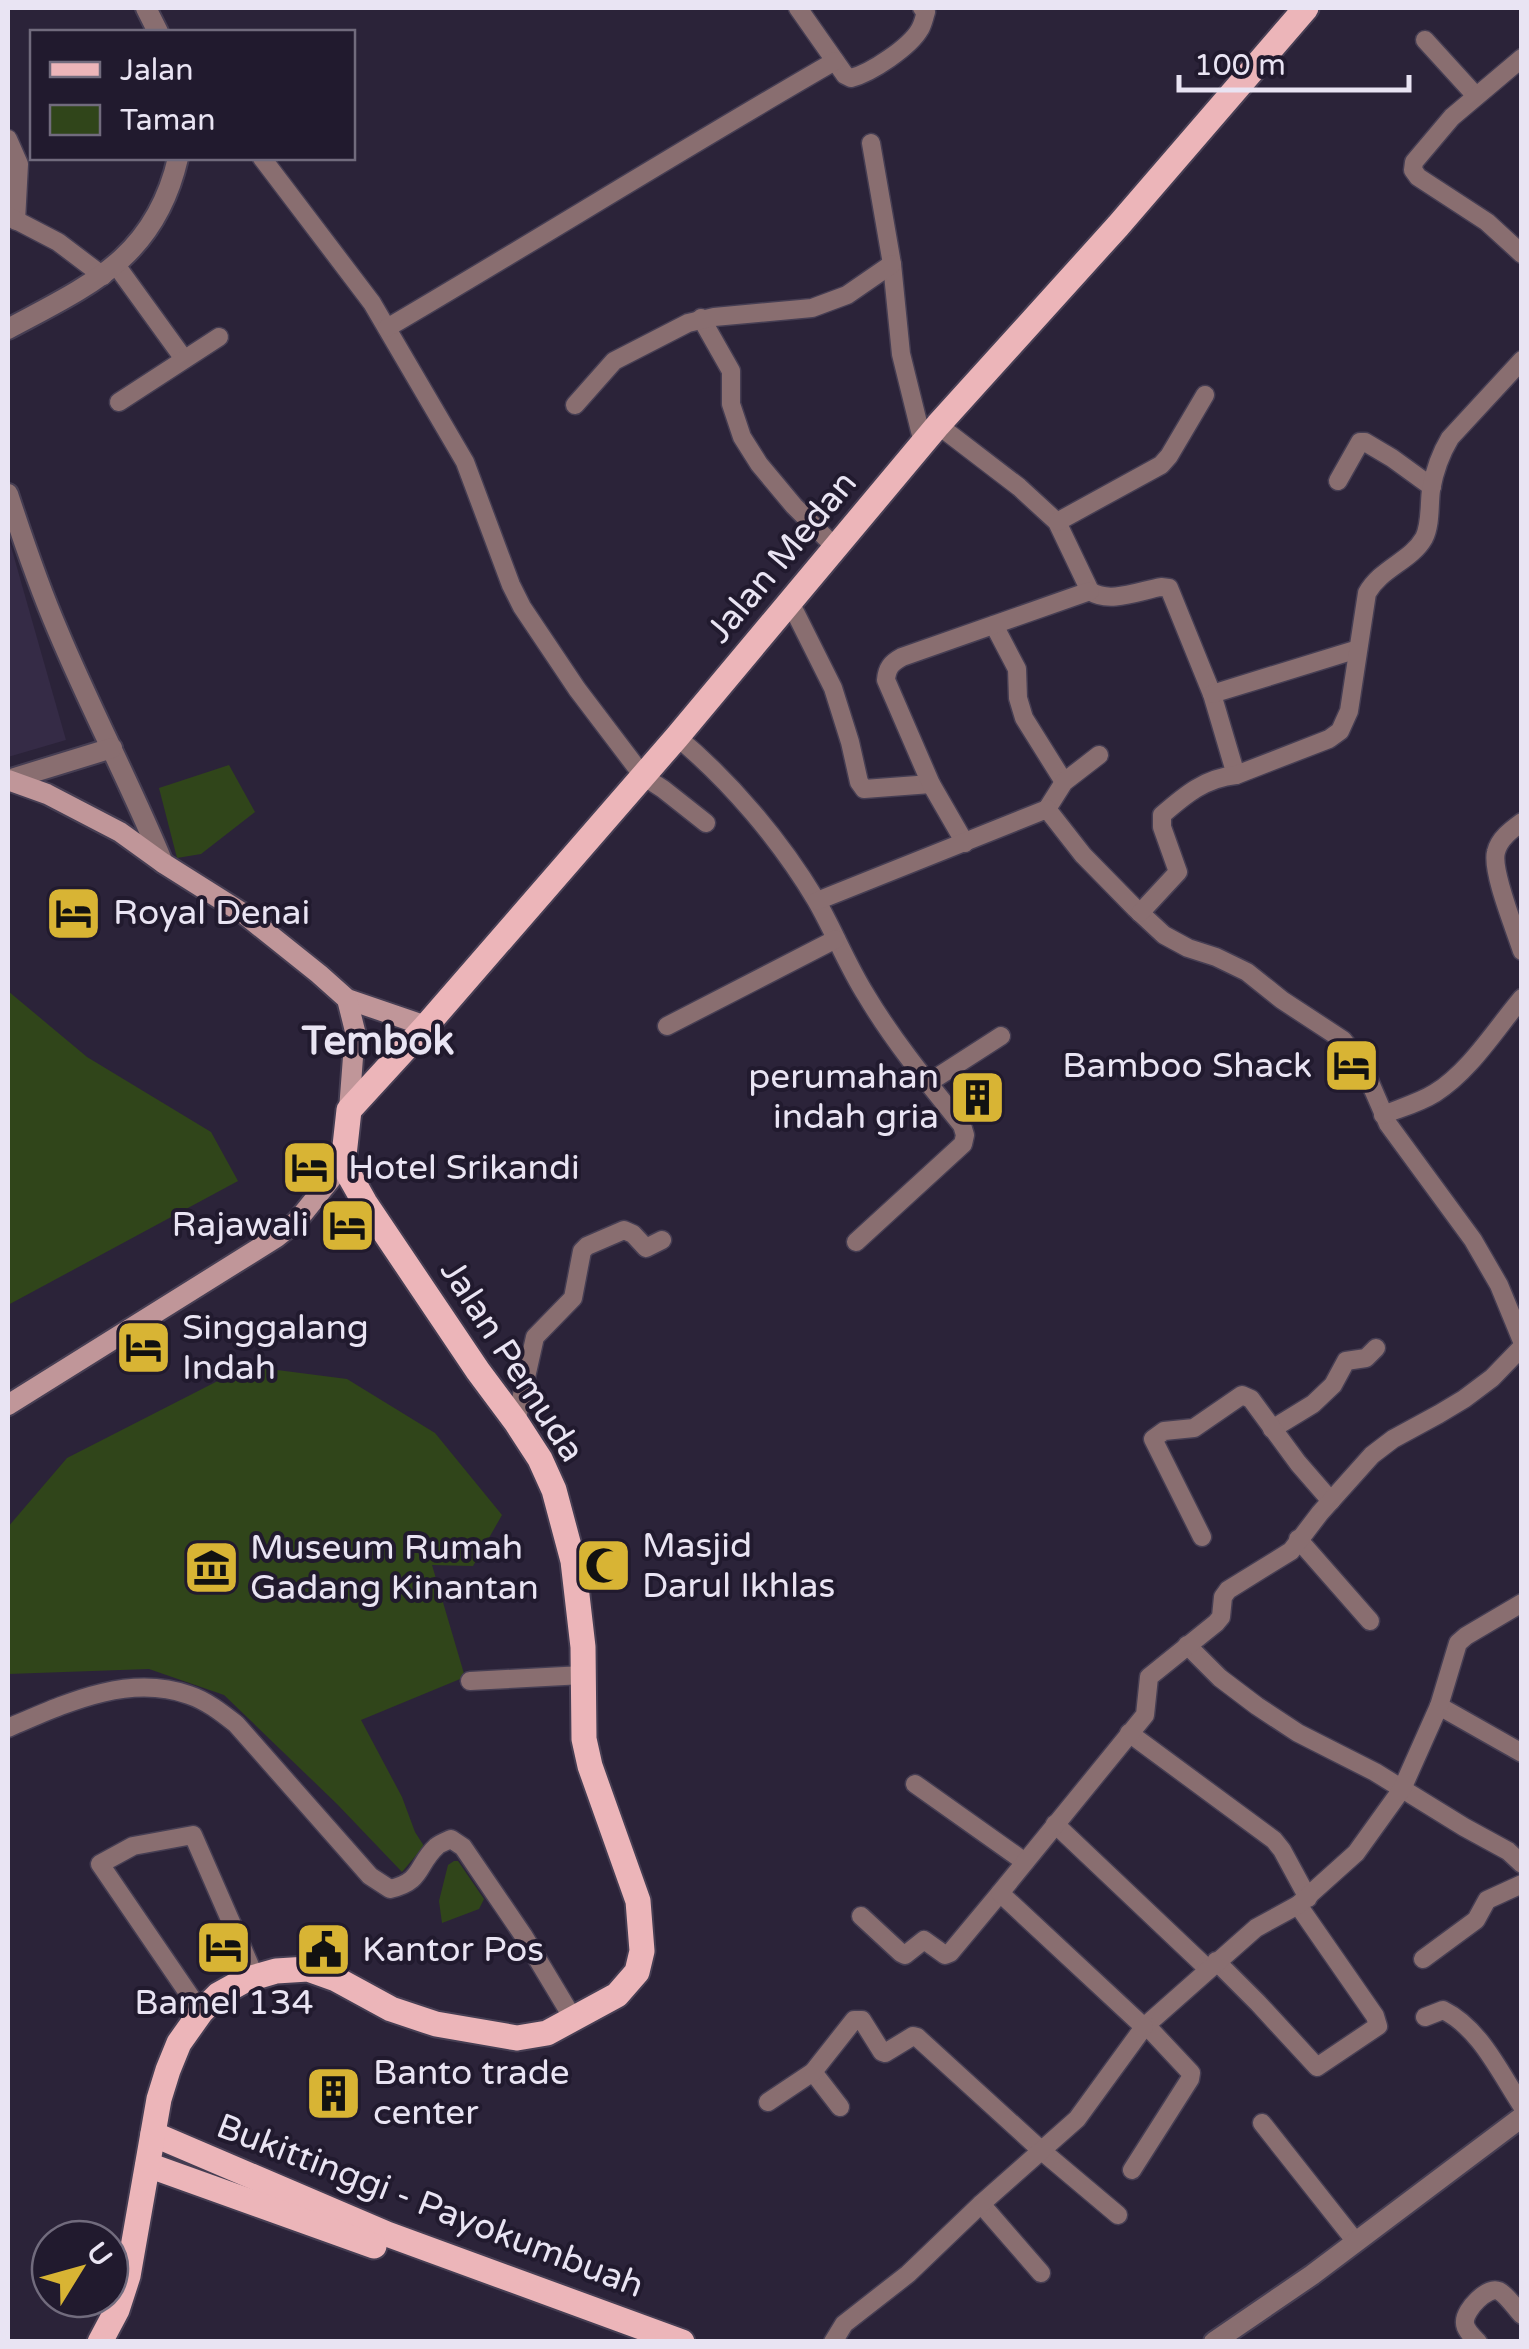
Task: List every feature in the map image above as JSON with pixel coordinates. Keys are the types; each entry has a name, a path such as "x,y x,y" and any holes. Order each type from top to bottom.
{"main road":[{"name":"Jalan Medan","path":"348,1110 426,1026 931,434 1306,8"},
{"path":"8,780 47,794 120,832 244,914 346,999 426,1026"},
{"path":"8,1405 277,1237 296,1221 343,1164 355,1032 346,999"},
{"name":"Jalan Pemuda","path":"100,2342 117,2310 128,2276 159,2099 168,2070 179,2043 218,1996 245,1980 276,1971 308,1969 336,1979 391,2009 436,2024 517,2038 547,2033 574,2020 617,1994 638,1972 642,1952 638,1901 584,1739 578,1604 568,1538 554,1490 516,1422 365,1203 343,1164"},
{"name":"Bukittinggi - Payokumbuah","path":"153,2134 387,2234 682,2342"},
{"path":"148,2165 646,2342"}],"street":[{"path":"798,8 851,78 877,66 920,30 926,12 922,8"},
{"path":"1425,40 1476,96"},
{"path":"1522,58 1452,117 1414,162 1413,170 1487,222 1522,254"},
{"path":"387,328 835,60"},
{"path":"8,140 18,164 12,218 110,270 184,359"},
{"path":"871,143 892,264 902,354 931,434 1019,487 1057,522 1090,591 1099,597 1168,588 1212,694 1236,775"},
{"path":"8,328 110,270 145,234 162,203 177,160"},
{"path":"264,160 349,270 465,462 522,607 577,689 643,776 706,823"},
{"path":"575,405 614,361 702,318 812,308 847,295 892,264"},
{"path":"702,318 731,371 731,404 742,437 794,506 835,547"},
{"path":"118,402 218,338"},
{"path":"1140,914 1178,872 1162,827 1162,816 1201,784 1236,775 1340,731 1349,711 1367,593 1373,582 1424,538 1443,450 1522,360"},
{"path":"1057,522 1161,465 1205,395"},
{"path":"1338,482 1360,442 1365,442 1432,487"},
{"path":"8,494 58,633 164,863"},
{"path":"965,844 931,784 886,680 887,670 902,658 1090,591"},
{"path":"790,602 833,688 864,790 931,784"},
{"path":"994,625 1017,670 1018,698 1024,718 1064,782"},
{"path":"1212,694 1358,649"},
{"path":"677,736 735,792 816,902 869,1000 962,1125 962,1144 856,1242"},
{"path":"8,780 112,748"},
{"path":"816,902 1047,809 1064,782 1099,755"},
{"path":"861,1916 901,1954 909,1953 924,1940 945,1955 1000,1894 1145,1715 1149,1677 1221,1617 1223,1597 1231,1587 1290,1551 1327,1496 1372,1455 1492,1378 1520,1336 1499,1286 1473,1240 1383,1115 1362,1064 1343,1040 1248,972 1164,936 1083,855 1047,809"},
{"path":"1522,822 1496,849 1495,866 1522,951"},
{"path":"666,1026 836,939"},
{"path":"1383,1115 1435,1093 1452,1080 1522,998"},
{"path":"928,1083 1001,1036"},
{"path":"516,1422 535,1337 573,1298 584,1248 624,1230 646,1248 662,1240"},
{"path":"1272,1429 1313,1404 1333,1385 1346,1361 1366,1358 1376,1348"},
{"path":"1202,1537 1153,1439 1164,1430 1194,1428 1242,1395 1251,1400 1327,1496"},
{"path":"1298,1539 1370,1621"},
{"path":"833,2342 844,2324 908,2274 1084,2112 1145,2026 1256,1928 1303,1902 1356,1853 1402,1789 1440,1706 1458,1643 1522,1603"},
{"path":"1187,1646 1257,1706 1376,1772 1508,1851 1522,1864"},
{"path":"470,1681 583,1675"},
{"path":"8,1728 97,1692 164,1689 190,1695 236,1724 370,1876 390,1888 404,1886 417,1876 437,1845 451,1839 463,1848 574,2020"},
{"path":"1440,1706 1522,1754"},
{"path":"1055,1824 1258,2002 1317,2067 1378,2026 1303,1902 1282,1850 1274,1840 1129,1733"},
{"path":"915,1784 1025,1862"},
{"path":"201,2012 100,1864 133,1846 194,1834 255,1978"},
{"path":"1423,1960 1476,1920 1487,1900 1522,1884"},
{"path":"1000,1894 1192,2073 1132,2170"},
{"path":"1426,2017 1443,2010 1452,2015 1481,2043 1522,2106"},
{"path":"768,2102 813,2072 854,2020 862,2020 885,2053 913,2036 918,2037 1118,2215"},
{"path":"813,2072 840,2107"},
{"path":"1214,2342 1522,2118"},
{"path":"1262,2123 1356,2242"},
{"path":"980,2204 1041,2273"},
{"path":"1478,2342 1464,2324 1465,2317 1489,2290 1501,2292 1522,2315"}],"shaded area":[{"path":"8,536 66,740 8,757"}],"green space":[{"path":"229,765 255,812 201,854 177,858 159,788"},
{"path":"8,991 87,1057 211,1132 238,1181 8,1305"},
{"path":"247,1366 347,1379 435,1433 502,1515 473,1566 432,1565 465,1677 361,1720 424,1846 402,1872 224,1695 149,1669 8,1674 8,1527 67,1458"},
{"path":"458,1861 484,1899 479,1909 442,1923 439,1901 448,1865"}],"place":[{"name":"Royal Denai","path":"74,913"},
{"name":"Bamboo Shack","path":"1351,1066"},
{"name":"perumahan indah gria","path":"978,1097"},
{"name":"Hotel Srikandi","path":"309,1168"},
{"name":"Rajawali","path":"348,1225"},
{"name":"Singgalang Indah","path":"143,1348"},
{"name":"Masjid Darul Ikhlas","path":"603,1566"},
{"name":"Museum Rumah Gadang Kinantan","path":"211,1568"},
{"name":"Bamel 134","path":"224,1947"},
{"name":"Kantor Pos","path":"323,1950"},
{"name":"Banto trade center","path":"334,2093"}],"district":[{"name":"Tembok","path":"378,1041"}]}
